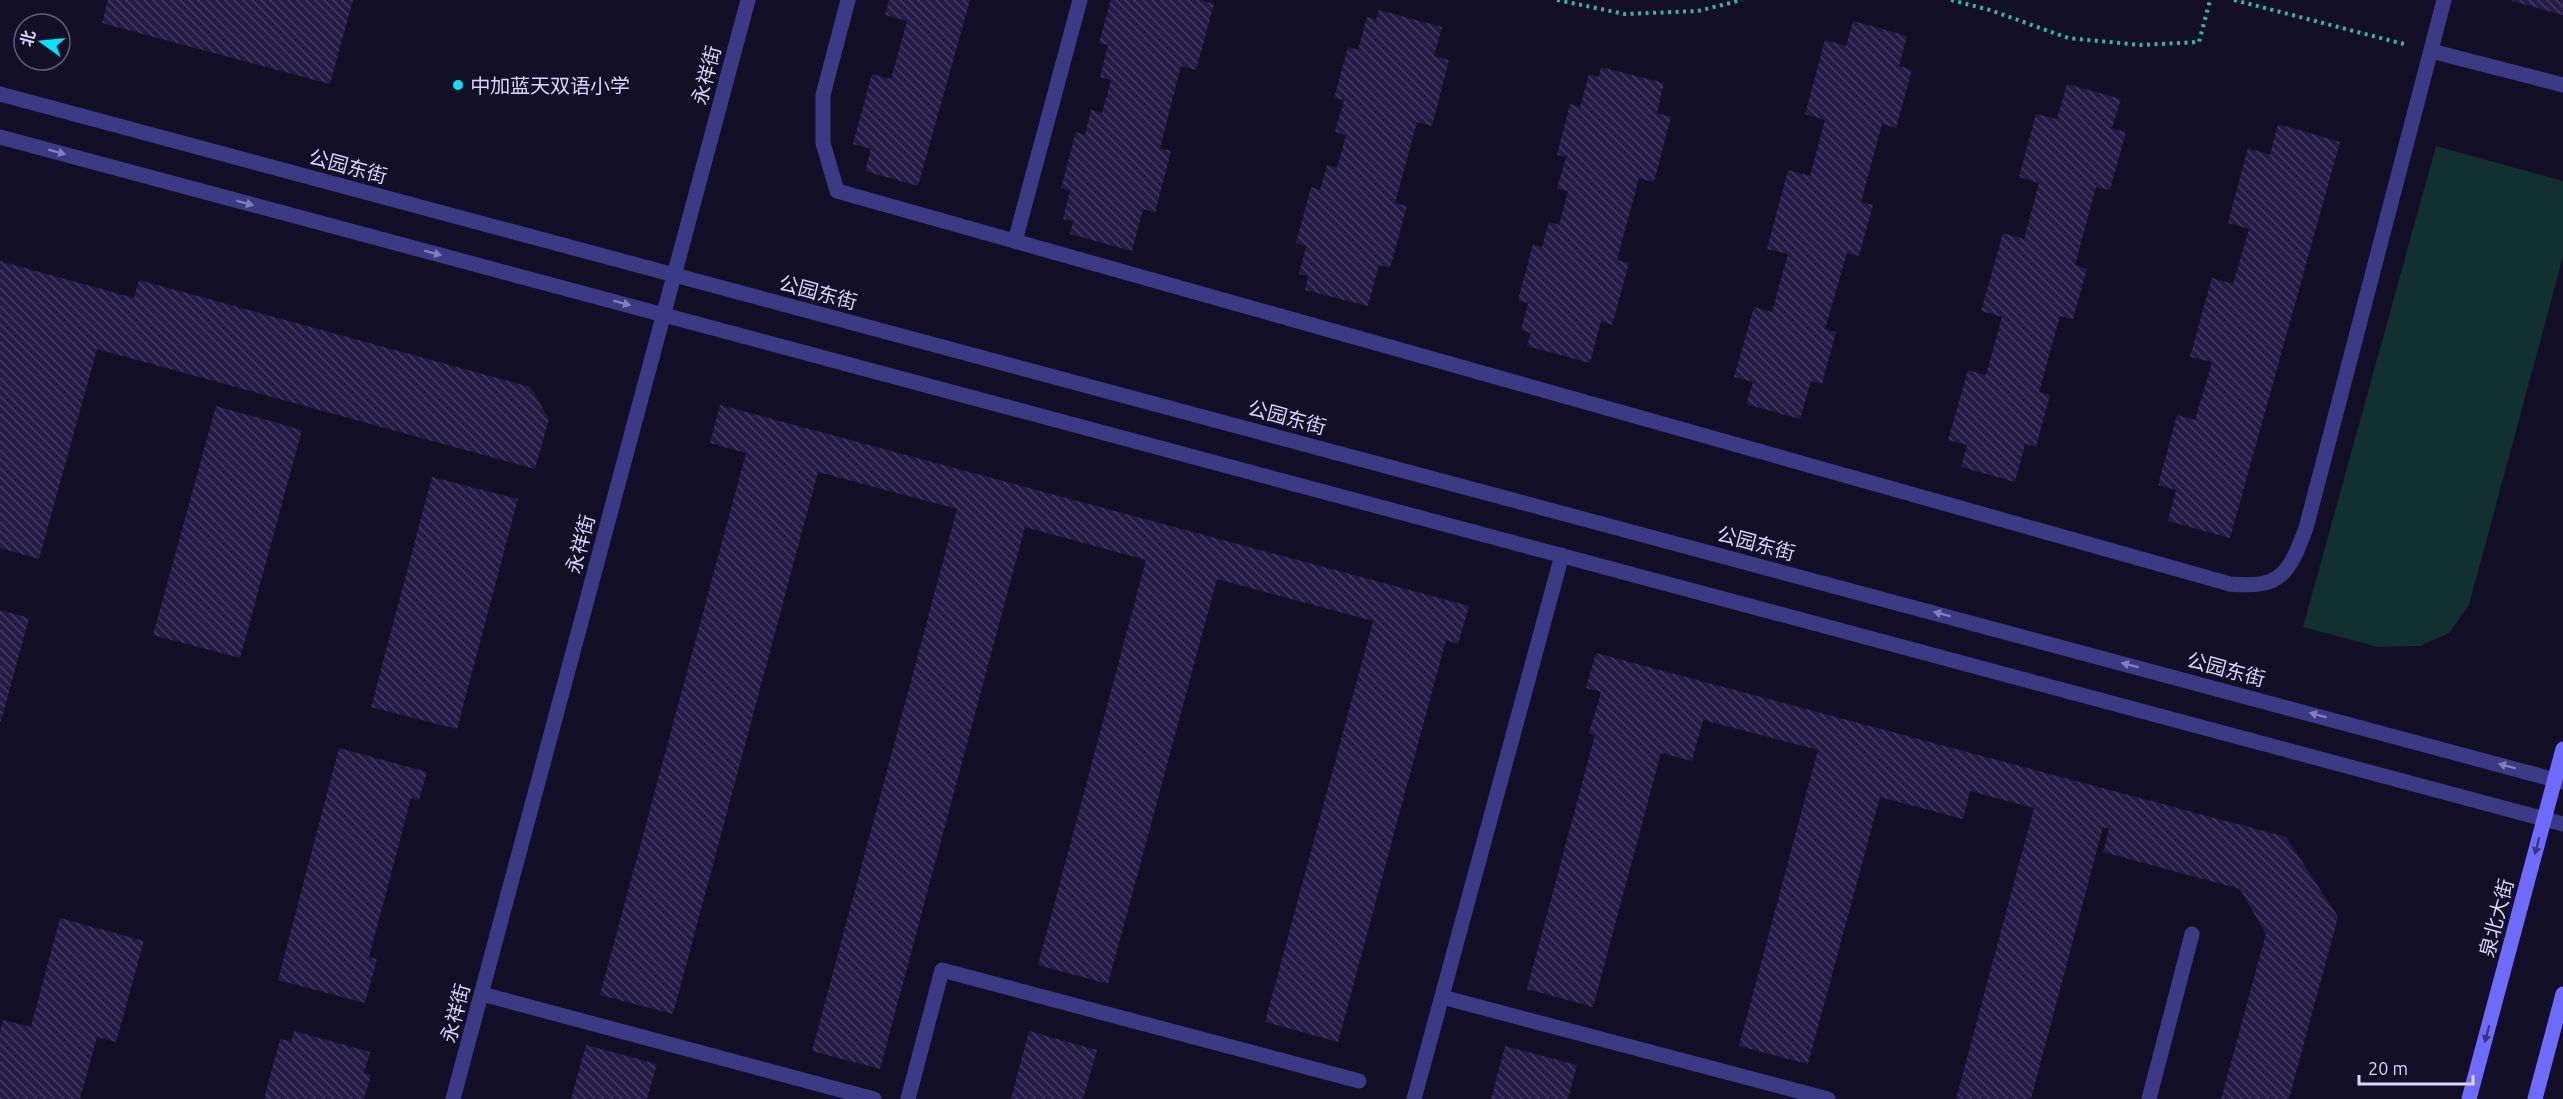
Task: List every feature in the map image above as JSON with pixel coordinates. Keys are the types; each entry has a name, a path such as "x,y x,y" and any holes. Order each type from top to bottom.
{"main road":[{"name":"泉北大街","path":"2469,1099 2544,819 2559,780 2563,749"},
{"path":"2535,1099 2563,994"}],"street":[{"name":"永祥街","path":"453,1099 748,0"},
{"path":"848,0 823,94 823,143 837,191 2230,584 2253,586 2278,579 2294,562 2306,528 2444,0"},
{"path":"1015,241 1080,0"},
{"path":"2431,51 2563,86"},
{"name":"公园东街","path":"0,94 2559,780"},
{"path":"0,137 2563,824"},
{"path":"1414,1099 1562,555"},
{"path":"2149,1099 2192,934"},
{"path":"908,1099 942,970 1359,1081"},
{"path":"482,994 874,1099"},
{"path":"1442,997 1828,1099"}],"path":[{"path":"1557,0 1624,14 1698,11 1742,0"},
{"path":"1951,0 1990,10 2068,38 2140,45 2199,42 2210,0"},
{"path":"2234,0 2431,51"}],"green space":[{"path":"2436,146 2563,181 2563,257 2469,605 2449,633 2420,646 2378,647 2303,627"}],"building":[{"path":"108,0 353,0 330,84 102,23"},
{"path":"889,0 970,0 918,186 865,171 871,149 853,144 872,74 891,79 907,21 885,15"},
{"path":"1111,0 1199,0 1214,4 1196,70 1181,66 1160,148 1171,151 1155,213 1143,209 1132,251 1070,234 1073,221 1063,219 1070,190 1061,188 1076,132 1085,135 1091,110 1102,113 1111,80 1100,77 1108,45 1099,43"},
{"path":"2512,0 2563,0 2563,15 2512,1"},
{"path":"1379,10 1442,27 1434,56 1449,60 1432,126 1417,122 1395,203 1407,206 1390,268 1379,265 1368,306 1305,290 1308,276 1299,274 1306,246 1296,243 1311,187 1320,190 1327,165 1337,168 1346,135 1335,132 1344,100 1334,98 1348,47 1358,50 1367,17 1376,20"},
{"path":"1853,21 1907,36 1899,66 1912,70 1896,128 1882,124 1861,202 1873,205 1859,256 1847,253 1825,329 1836,332 1822,384 1811,381 1800,419 1746,404 1753,382 1734,377 1754,307 1772,312 1788,254 1767,249 1788,170 1810,176 1825,120 1805,114 1825,40 1846,46"},
{"path":"1601,67 1664,83 1657,113 1671,117 1654,182 1639,178 1617,260 1629,263 1612,325 1601,321 1590,363 1527,346 1531,333 1521,330 1528,303 1518,300 1533,244 1542,247 1549,222 1559,225 1568,191 1557,189 1566,157 1557,155 1570,104 1580,107 1589,74 1599,77"},
{"path":"2067,84 2121,99 2112,129 2126,132 2110,190 2096,187 2075,265 2087,269 2073,319 2060,316 2039,392 2050,395 2036,447 2025,444 2015,482 1961,467 1967,445 1948,440 1968,370 1986,375 2002,317 1981,311 2003,233 2024,239 2039,183 2019,177 2036,114 2057,119"},
{"path":"2278,124 2340,142 2230,538 2168,521 2176,490 2158,485 2177,415 2195,420 2212,362 2190,357 2212,278 2233,284 2249,229 2228,223 2248,148 2270,155"},
{"path":"0,261 134,298 139,280 530,387 549,419 535,469 97,349 39,559 0,548"},
{"path":"720,405 1469,606 1458,644 1446,640 1338,1042 1265,1022 1373,621 1217,579 1108,984 1038,965 1146,560 1025,527 880,1069 812,1051 957,509 818,472 673,1014 600,995 746,453 710,443"},
{"path":"216,406 302,430 240,658 153,635"},
{"path":"432,477 518,499 457,729 371,707"},
{"path":"0,610 29,618 1,721 0,721"},
{"path":"1596,653 2286,837 2338,917 2289,1099 2221,1099 2266,934 2240,889 2103,852 2109,829 2103,827 2031,1099 1956,1099 2034,808 1970,791 1963,819 1880,797 1808,1064 1739,1046 1818,750 1703,720 1692,761 1661,753 1593,1007 1527,989 1595,735 1589,733 1601,692 1586,688"},
{"path":"339,748 427,772 419,800 411,798 369,957 377,959 365,1003 278,980"},
{"path":"60,918 144,941 116,1042 97,1037 80,1099 0,1099 0,1032 3,1020 31,1027"},
{"path":"294,1031 370,1052 364,1073 371,1075 364,1099 264,1099 280,1039 291,1041"},
{"path":"1029,1031 1097,1050 1083,1099 1011,1099"},
{"path":"586,1045 657,1064 647,1099 571,1099"},
{"path":"1505,1046 1577,1065 1568,1099 1491,1099"}],"place":[{"name":"中加蓝天双语小学","path":"458,85"}]}
